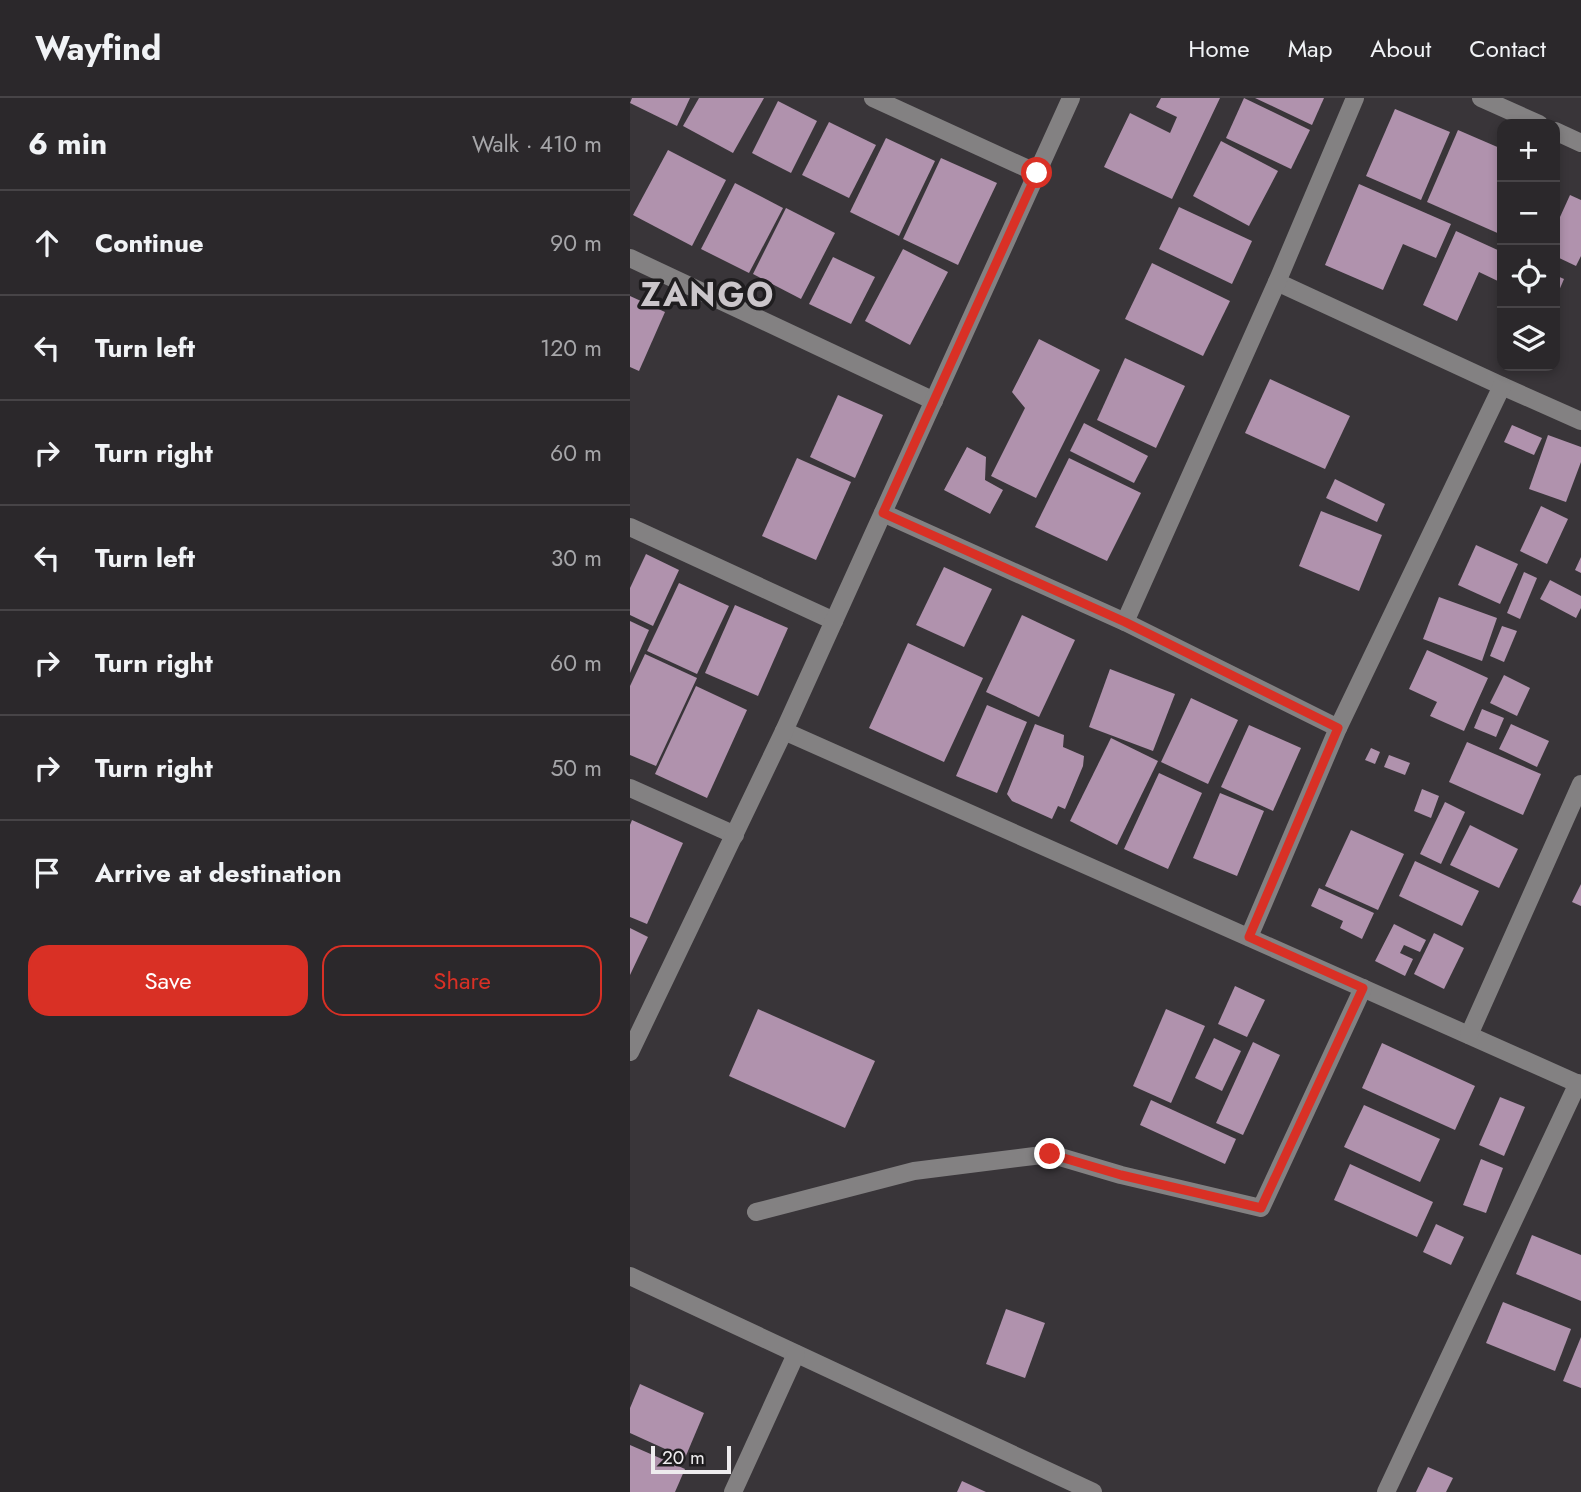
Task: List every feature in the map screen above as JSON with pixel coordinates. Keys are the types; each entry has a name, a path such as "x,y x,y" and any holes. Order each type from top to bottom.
{"street":[{"path":"873,98 1037,173"},
{"path":"630,1052 784,731 1070,98"},
{"path":"1125,622 1356,98"},
{"path":"1493,100 1529,119"},
{"path":"1560,133 1581,143"},
{"path":"630,258 934,401"},
{"path":"1277,282 1581,421"},
{"path":"1249,937 1338,728 1502,386"},
{"path":"883,513 1125,622 1338,728"},
{"path":"630,527 834,621"},
{"path":"784,731 1579,1084 1386,1492"},
{"path":"1469,1035 1581,784"},
{"path":"630,788 735,835"},
{"path":"756,1212 914,1171 1050,1154 1121,1175 1261,1208 1363,988"},
{"path":"630,1276 1093,1492"},
{"path":"733,1492 796,1354"}],"building":[{"path":"632,98 690,98 677,126 630,103"},
{"path":"699,98 764,98 733,153 683,126"},
{"path":"1161,98 1220,98 1172,199 1104,167 1130,113 1170,133 1177,117 1156,107"},
{"path":"1244,98 1310,130 1291,169 1226,138"},
{"path":"1255,98 1324,98 1312,125"},
{"path":"778,101 817,121 791,173 752,153"},
{"path":"1395,109 1450,132 1421,200 1366,176"},
{"path":"829,122 876,145 849,198 802,175"},
{"path":"1458,130 1497,147 1497,233 1427,202"},
{"path":"886,138 935,161 899,236 850,212"},
{"path":"1221,141 1278,171 1249,226 1193,196"},
{"path":"668,150 726,180 692,246 633,215"},
{"path":"941,158 997,183 958,265 903,239"},
{"path":"735,183 783,208 749,273 701,249"},
{"path":"1359,184 1451,224 1436,258 1403,244 1383,290 1325,265"},
{"path":"1570,195 1581,200 1581,256 1576,266 1560,258 1560,217"},
{"path":"1179,207 1252,241 1232,284 1159,249"},
{"path":"786,208 835,233 801,299 753,274"},
{"path":"1456,231 1497,250 1497,281 1479,272 1457,321 1423,305"},
{"path":"903,249 948,272 910,345 865,321"},
{"path":"833,257 875,277 851,324 809,304"},
{"path":"1152,263 1230,301 1203,356 1125,319"},
{"path":"630,296 665,312 639,371 630,367"},
{"path":"1039,339 1100,370 1036,498 991,476 1025,408 1012,392"},
{"path":"1125,358 1185,386 1156,448 1097,420"},
{"path":"1270,379 1350,416 1325,469 1245,433"},
{"path":"838,395 883,415 855,478 810,457"},
{"path":"1084,423 1148,456 1134,483 1070,451"},
{"path":"1512,425 1542,438 1534,455 1504,442"},
{"path":"1548,435 1581,447 1581,462 1566,502 1529,489"},
{"path":"967,447 986,457 985,480 1003,490 990,514 944,490"},
{"path":"797,458 851,482 816,560 762,536"},
{"path":"1069,458 1141,493 1107,561 1035,527"},
{"path":"1335,479 1385,504 1377,522 1326,498"},
{"path":"1541,506 1568,519 1547,564 1520,551"},
{"path":"1321,511 1382,535 1359,591 1299,566"},
{"path":"1476,545 1518,564 1500,604 1458,585"},
{"path":"646,554 679,570 653,626 630,615 630,588"},
{"path":"1581,557 1581,573 1575,570"},
{"path":"944,567 992,589 964,647 916,625"},
{"path":"1524,572 1537,578 1520,619 1507,613"},
{"path":"1550,580 1581,596 1581,608 1576,618 1540,599"},
{"path":"679,583 729,606 697,674 647,651"},
{"path":"1439,597 1497,618 1482,661 1423,639"},
{"path":"735,605 788,628 758,696 705,673"},
{"path":"1022,615 1075,640 1039,717 986,692"},
{"path":"630,621 649,630 630,673"},
{"path":"1502,626 1517,631 1504,662 1490,656"},
{"path":"908,643 983,678 944,762 869,728"},
{"path":"1427,650 1488,678 1464,731 1430,716 1437,702 1409,689"},
{"path":"645,654 697,678 656,766 630,755 630,686"},
{"path":"1110,669 1175,694 1153,751 1089,727"},
{"path":"1504,675 1530,688 1517,716 1490,703"},
{"path":"696,686 747,710 707,798 655,774"},
{"path":"1191,698 1238,720 1208,784 1161,762"},
{"path":"987,705 1027,722 997,793 956,776"},
{"path":"1482,709 1504,718 1496,737 1474,728"},
{"path":"1035,724 1064,735 1063,747 1084,756 1083,766 1065,809 1058,806 1052,819 1012,801 1007,794"},
{"path":"1511,724 1549,741 1537,767 1499,749"},
{"path":"1249,725 1301,748 1273,811 1221,787"},
{"path":"1111,738 1158,761 1117,845 1070,821"},
{"path":"1467,742 1541,774 1523,815 1449,782"},
{"path":"1371,748 1380,752 1375,764 1365,760"},
{"path":"1389,755 1410,763 1405,775 1384,767"},
{"path":"1159,773 1202,793 1168,869 1124,849"},
{"path":"1422,789 1439,796 1431,818 1414,811"},
{"path":"1220,793 1264,811 1237,876 1193,858"},
{"path":"1445,802 1465,812 1441,864 1420,854"},
{"path":"632,820 683,843 647,924 630,917"},
{"path":"1470,825 1518,849 1499,888 1450,865"},
{"path":"1351,830 1404,854 1378,910 1325,886"},
{"path":"1415,861 1479,891 1462,926 1399,896"},
{"path":"1581,884 1581,906 1572,902"},
{"path":"1319,888 1374,913 1362,939 1340,928 1343,921 1311,906"},
{"path":"1394,924 1426,940 1420,952 1404,945 1400,953 1413,959 1405,976 1375,961"},
{"path":"630,928 648,937 630,975"},
{"path":"1434,933 1464,948 1444,989 1414,974"},
{"path":"1235,986 1265,1000 1247,1037 1218,1024"},
{"path":"758,1009 875,1061 845,1128 729,1076"},
{"path":"1166,1009 1205,1026 1171,1103 1133,1086"},
{"path":"1214,1038 1241,1051 1222,1091 1195,1078"},
{"path":"1253,1042 1280,1055 1243,1135 1216,1123"},
{"path":"1382,1043 1475,1086 1455,1130 1362,1088"},
{"path":"1500,1097 1525,1107 1504,1156 1479,1145"},
{"path":"1151,1100 1236,1139 1225,1164 1140,1125"},
{"path":"1364,1105 1440,1139 1420,1182 1344,1147"},
{"path":"1481,1159 1503,1168 1486,1213 1463,1205"},
{"path":"1350,1164 1433,1202 1417,1237 1334,1200"},
{"path":"1436,1224 1464,1237 1451,1265 1423,1252"},
{"path":"1532,1235 1581,1255 1581,1301 1516,1274"},
{"path":"1503,1302 1571,1329 1555,1371 1486,1343"},
{"path":"1006,1309 1045,1323 1025,1378 986,1364"},
{"path":"1581,1337 1581,1388 1563,1381"},
{"path":"640,1384 704,1413 685,1458 630,1433 630,1408"},
{"path":"630,1445 685,1469 675,1492 630,1492"},
{"path":"1428,1467 1453,1478 1446,1492 1416,1492"},
{"path":"962,1481 986,1492 957,1492"}],"district":[{"name":"ZANGO","path":"708,294"}],"route":[{"path":"1037,173 883,513 1125,622 1338,728 1249,937 1363,988 1261,1208 1121,1175 1050,1154"}]}
